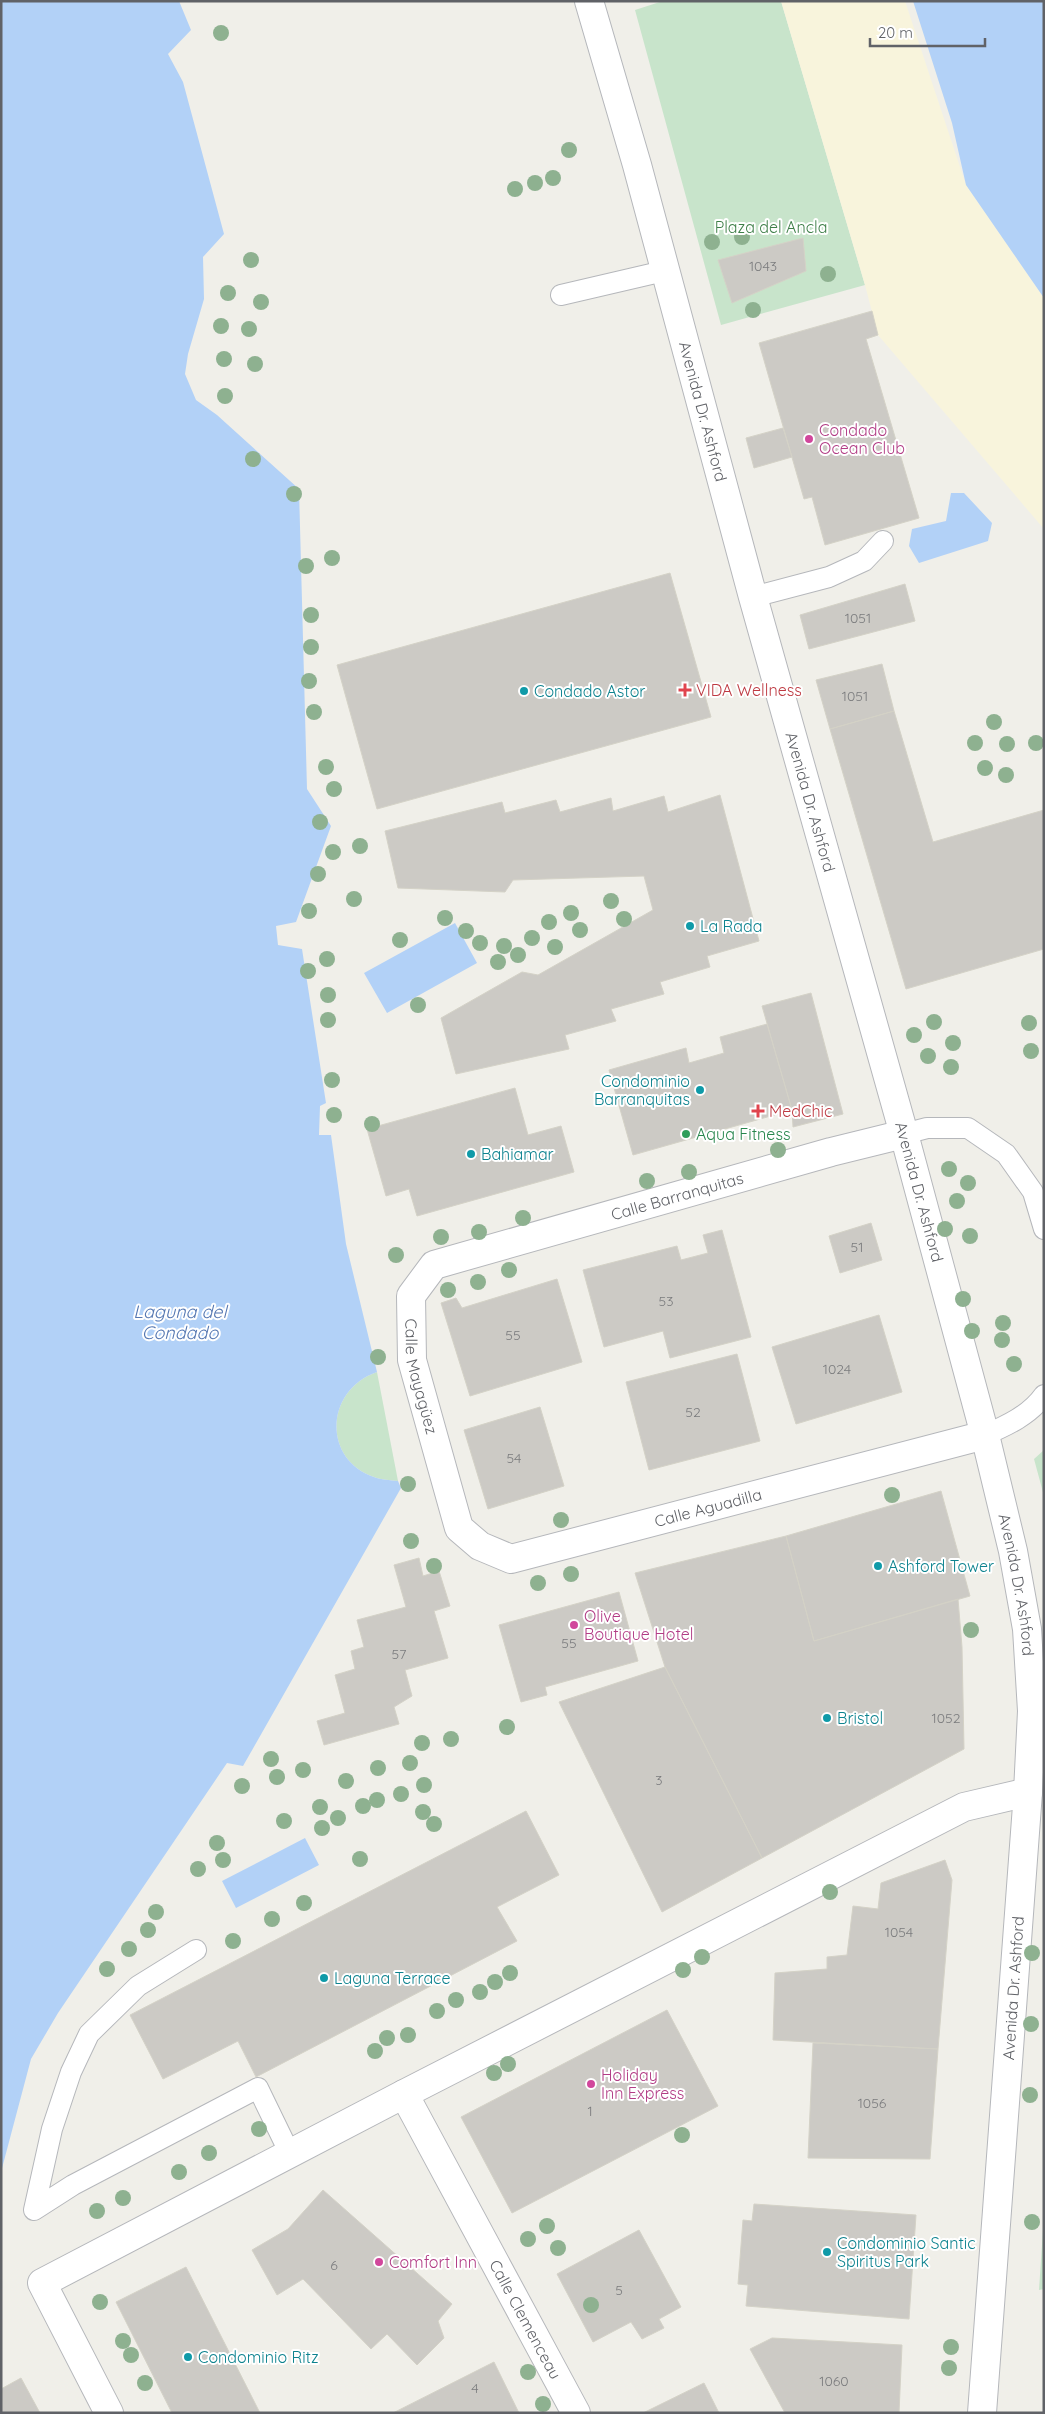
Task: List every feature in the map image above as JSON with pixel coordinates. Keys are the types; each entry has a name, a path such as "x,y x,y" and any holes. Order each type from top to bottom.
{"street":[{"name":"Avenida Dr. Ashford","path":"589,1 637,165 753,597 904,1134 1013,1551 1027,1630 1032,1711 1028,1792 982,2413"},
{"name":"Calle Barranquitas","path":"450,1261 831,1152 904,1134"},
{"name":"Calle Mayagüez","path":"450,1261 434,1265 411,1296 411,1306 412,1360 454,1509"},
{"name":"Calle Aguadilla","path":"454,1509 459,1528 480,1546 511,1559 984,1435"},
{"path":"109,2413 42,2283 404,2094 964,1807 1028,1792"},
{"name":"Calle Clemenceau","path":"404,2094 576,2413"}],"lane":[{"path":"561,295 664,271"},
{"path":"753,597 829,577 864,561 883,541"},
{"path":"904,1134 927,1128 968,1128 1006,1154 1033,1192 1044,1229"},
{"path":"984,1435 1007,1426 1039,1402 1044,1395"},
{"path":"196,1950 138,1986 89,2034 70,2072 52,2129 34,2210 73,2186 258,2088 290,2154"}],"green space":[{"name":"Plaza del Ancla","path":"663,1 781,1 865,285 721,325 635,10"},
{"path":"377,1372 398,1481 377,1478 357,1468 345,1456 338,1441 336,1425 339,1408 347,1393 360,1381"},
{"path":"1044,1450 1044,1496 1034,1459"},
{"path":"1044,2215 1044,2289 1039,2290"}],"sand":[{"path":"781,1 905,1 966,185 1044,298 1044,529 878,335"}],"water":[{"name":"Laguna del Condado","path":"1,1 179,1 191,30 168,54 183,82 224,234 203,257 204,299 188,354 185,374 196,400 217,415 299,489 307,789 331,826 296,922 276,926 278,945 302,949 326,1103 320,1106 319,1135 331,1135 346,1244 377,1372 360,1381 347,1393 339,1408 336,1425 338,1441 345,1456 357,1468 377,1478 398,1481 401,1488 243,1766 227,1763 58,2013 31,2059 1,2172"},
{"path":"913,1 1044,1 1044,298 966,185 952,123"},
{"path":"951,493 964,493 992,523 988,541 919,563 909,546 912,529 946,521"},
{"path":"455,923 477,963 387,1013 364,973"},
{"path":"305,1838 319,1865 236,1908 222,1881"}],"building":[{"path":"803,238 806,271 732,303 718,260"},
{"path":"872,311 878,335 866,339 919,518 825,545 812,497 804,499 759,343"},
{"path":"783,428 792,457 754,468 746,438"},
{"name":"Condado Astor","path":"670,573 711,717 377,809 337,665"},
{"path":"905,584 915,621 809,649 800,615"},
{"path":"882,664 894,711 830,729 816,680"},
{"path":"894,711 933,842 1044,810 1044,949 906,989 830,729"},
{"name":"La Rada","path":"720,795 759,941 707,956 710,967 660,982 664,994 611,1009 616,1021 565,1035 569,1049 456,1074 441,1018 522,972 538,975 653,910 644,876 513,880 505,892 398,888 385,831 502,802 505,813 556,800 560,812 611,798 613,811 664,796 668,812"},
{"path":"811,993 843,1114 793,1127 792,1110 762,1006"},
{"name":"Condominio Barranquitas","path":"767,1024 792,1110 633,1155 609,1070 686,1048 689,1063 724,1053 720,1037"},
{"name":"Bahiamar","path":"515,1088 528,1135 561,1126 574,1172 417,1216 409,1189 386,1196 367,1129"},
{"path":"871,1223 882,1260 840,1273 829,1236"},
{"path":"722,1230 751,1337 670,1358 663,1331 604,1347 583,1270 677,1246 681,1260 708,1253 703,1235"},
{"path":"557,1279 582,1362 470,1396 441,1303 456,1298 462,1308"},
{"path":"879,1315 902,1392 796,1424 772,1347"},
{"path":"737,1354 760,1441 649,1470 626,1382"},
{"path":"540,1407 564,1486 488,1509 464,1430"},
{"name":"Ashford Tower","path":"941,1491 970,1596 814,1641 786,1536"},
{"name":"Bristol","path":"786,1536 814,1641 958,1599 962,1647 964,1749 762,1858 665,1667 635,1573"},
{"path":"419,1558 423,1576 439,1571 450,1606 434,1611 448,1658 405,1670 412,1696 394,1707 399,1724 324,1745 317,1721 345,1713 335,1675 355,1669 351,1651 364,1647 357,1620 406,1607 394,1565"},
{"path":"619,1592 638,1661 545,1687 547,1695 521,1702 499,1625"},
{"path":"665,1667 762,1858 662,1912 559,1702"},
{"name":"Laguna Terrace","path":"526,1811 559,1875 497,1907 517,1941 256,2077 238,2041 163,2079 130,2015"},
{"path":"945,1860 952,1880 938,2049 773,2040 775,1973 827,1969 827,1957 847,1955 853,1906 878,1909 881,1883"},
{"path":"667,2010 718,2106 512,2213 461,2117"},
{"path":"813,2043 938,2049 930,2159 808,2158"},
{"path":"323,2190 452,2304 438,2321 444,2338 417,2365 387,2334 371,2349 303,2279 277,2295 252,2250 288,2229"},
{"name":"Condominio Santic Spiritus Park","path":"754,2204 916,2215 909,2319 746,2306 748,2285 738,2284 743,2220 752,2221"},
{"path":"639,2230 681,2307 659,2319 664,2328 642,2339 631,2322 593,2342 557,2274"},
{"name":"Condominio Ritz","path":"186,2267 260,2413 172,2413 116,2302"},
{"path":"772,2338 902,2345 899,2413 785,2413 750,2349"},
{"path":"494,2362 519,2413 393,2413"},
{"path":"21,2378 40,2413 1,2413 1,2389"},
{"path":"704,2383 719,2413 643,2413"}],"place":[{"name":"Condado Ocean Club","path":"809,439"},
{"name":"VIDA Wellness","path":"685,690"},
{"name":"Condado Astor","path":"524,691"},
{"name":"La Rada","path":"690,926"},
{"name":"Condominio Barranquitas","path":"700,1090"},
{"name":"MedChic","path":"758,1111"},
{"name":"Aqua Fitness","path":"686,1134"},
{"name":"Bahiamar","path":"471,1154"},
{"name":"Ashford Tower","path":"878,1566"},
{"name":"Olive Boutique Hotel","path":"574,1625"},
{"name":"Bristol","path":"827,1718"},
{"name":"Laguna Terrace","path":"324,1978"},
{"name":"Holiday Inn Express","path":"591,2084"},
{"name":"Condominio Santic Spiritus Park","path":"827,2252"},
{"name":"Comfort Inn","path":"379,2262"},
{"name":"Condominio Ritz","path":"188,2357"}]}
